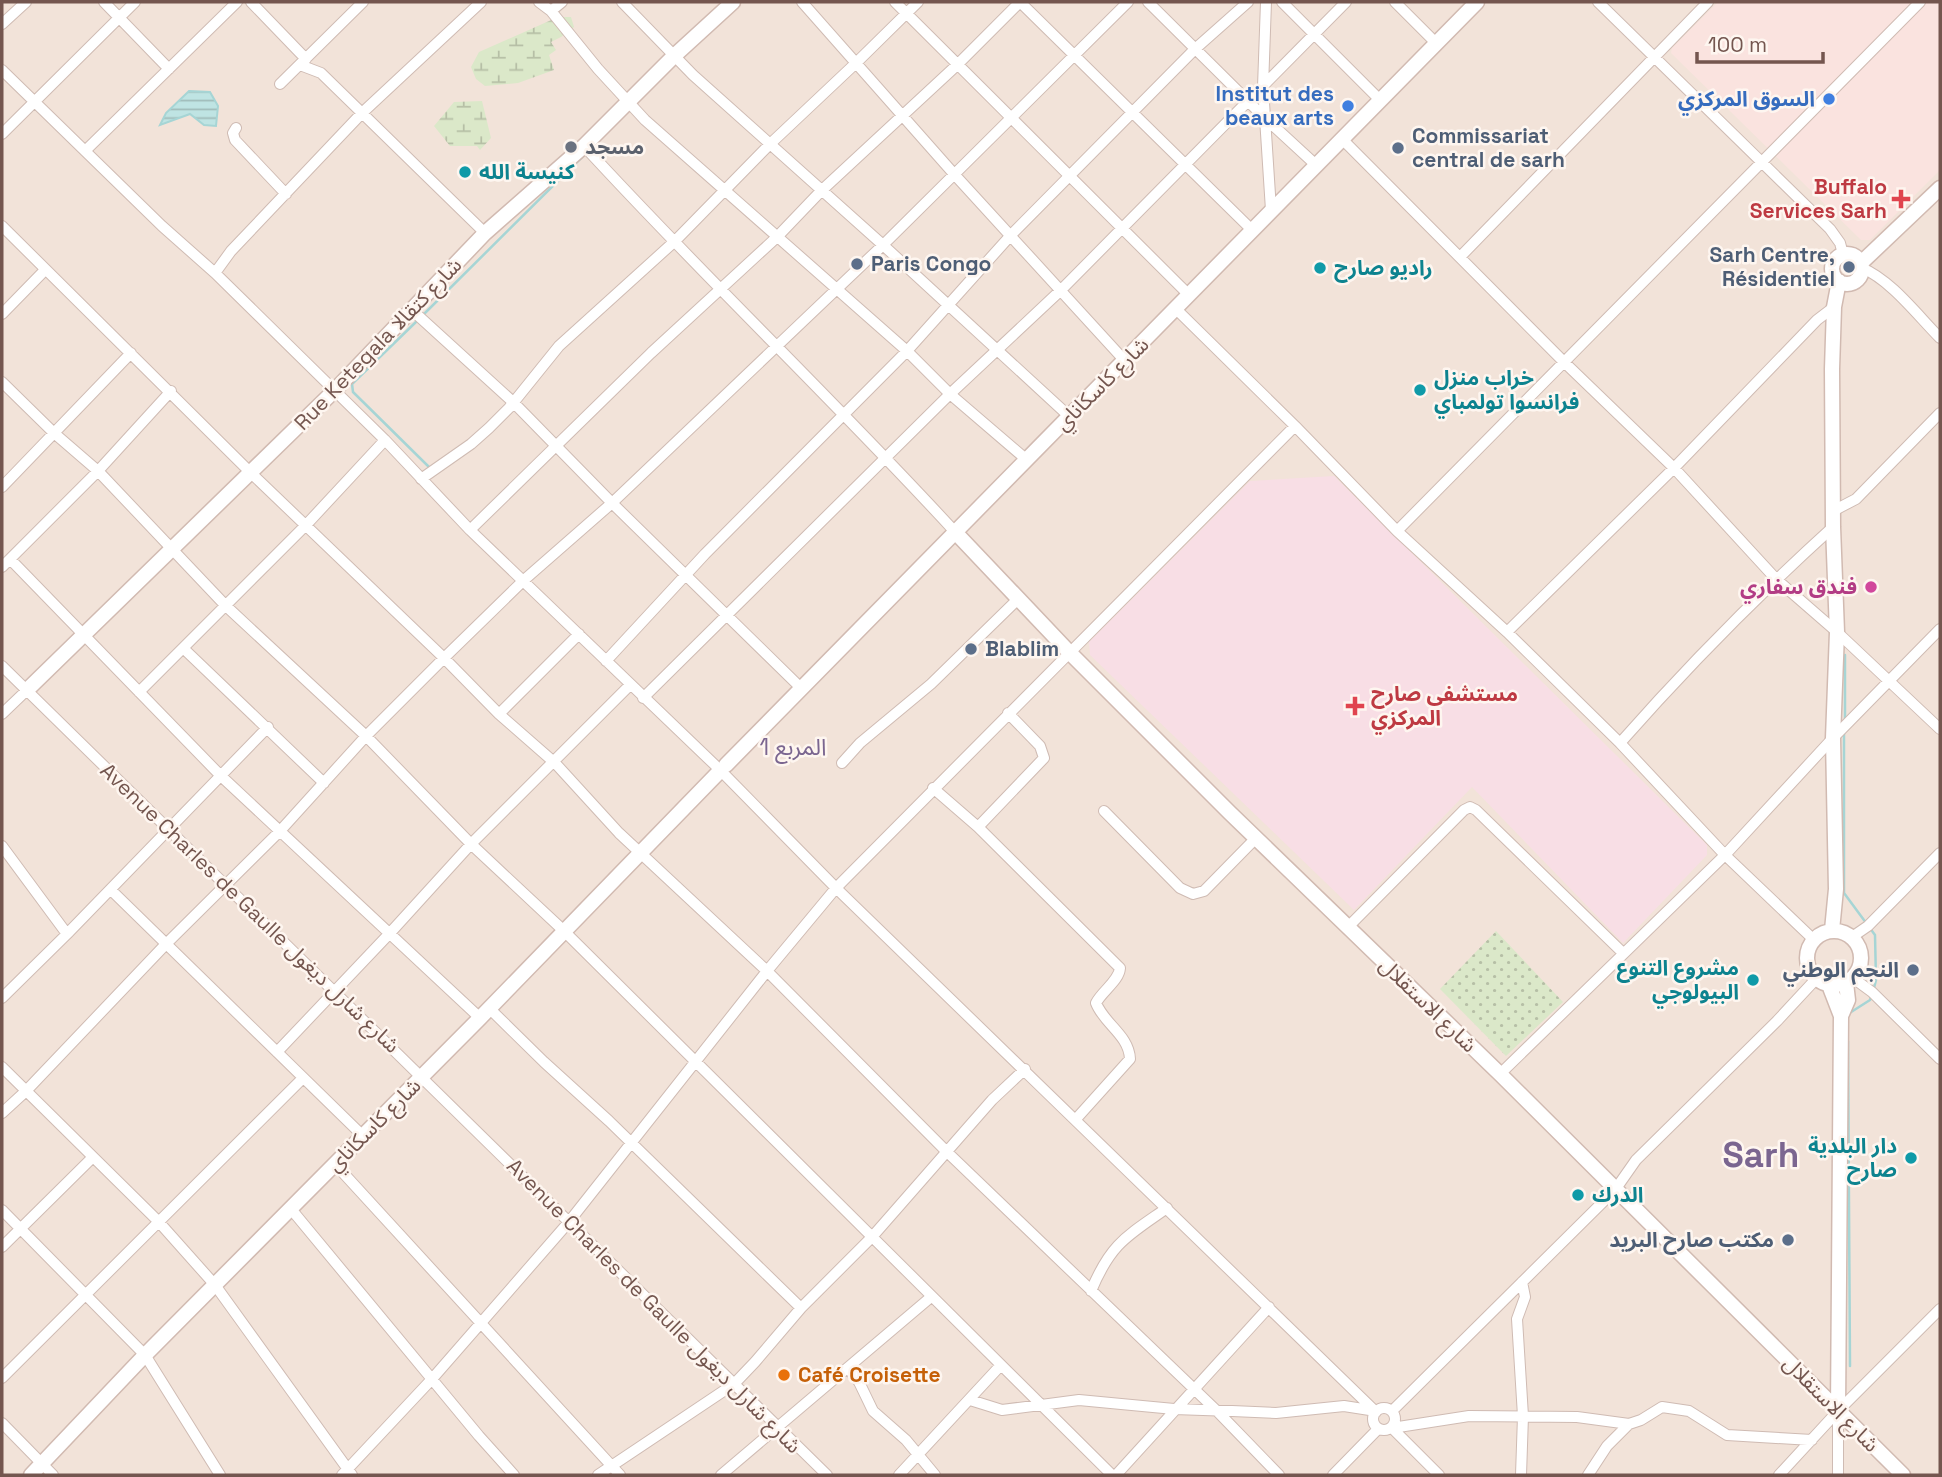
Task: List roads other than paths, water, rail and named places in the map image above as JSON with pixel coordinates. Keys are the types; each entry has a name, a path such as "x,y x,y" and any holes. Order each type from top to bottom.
{"street":[{"path":"2,24 26,2"},
{"path":"104,2 169,69"},
{"path":"2,134 135,2"},
{"path":"85,151 237,2"},
{"path":"251,2 303,62 321,74 485,233"},
{"path":"280,84 363,2"},
{"path":"215,273 237,245 362,113 481,2"},
{"path":"539,2 551,10 627,103 1027,460"},
{"path":"551,10 562,2"},
{"path":"622,2 674,56 769,145 883,245 1070,417"},
{"name":"Rue Ketegala شارع كتقالا","path":"27,690 334,391 485,233 584,146 674,56 733,2"},
{"path":"802,2 954,174 1125,360"},
{"path":"895,2 1189,295"},
{"path":"421,479 489,428 559,346 675,241 769,145 918,2"},
{"path":"470,530 651,353 777,237 821,191 903,117 1020,2 1252,230"},
{"path":"2,1113 280,831 366,736 444,658 524,580 612,503 778,346 1128,2"},
{"path":"1149,2 1316,165"},
{"path":"606,661 685,575 906,351 1010,236 1195,49 1248,2"},
{"path":"1266,2 1263,87 1271,210"},
{"path":"1282,2 1380,100"},
{"path":"643,698 950,394 1061,290 1250,102 1346,2"},
{"path":"1395,2 1436,43"},
{"name":"شارع كاسكاناي","path":"31,1475 47,1470 145,1355 1477,2"},
{"path":"1598,2 1830,229 1840,243 1843,254"},
{"path":"1460,257 1709,2"},
{"path":"1398,531 1920,2"},
{"path":"2,70 162,226 215,273 385,440 470,530 721,770 836,888 1026,1069 1376,1412"},
{"path":"236,128 233,133 235,141 286,194"},
{"path":"1342,139 1564,362 1674,468 1776,579 1940,729"},
{"path":"584,146 720,290 887,458 956,533"},
{"path":"1940,188 1862,266 1859,278 1853,283 1839,281 1832,268 1836,259 1843,254 1854,255 1862,266 1886,284 1940,338"},
{"path":"2,226 499,714 555,763 620,833 767,971 946,1152 1217,1411 1279,1475"},
{"path":"2,314 45,270"},
{"path":"1832,930 1836,889 1833,738 1837,632 1833,527 1834,307 1839,281"},
{"path":"1507,632 1674,468 1816,320 1834,307"},
{"path":"1176,309 1296,426 1398,531 1507,632 1620,743 1726,855 1814,940"},
{"path":"413,310 513,402 802,689"},
{"path":"2,486 131,353"},
{"path":"2,382 97,471 226,606 366,736 471,844 564,931 931,1297 1114,1475 1269,1307"},
{"path":"171,391 6,563 82,634 221,776 390,933 632,1143 801,1308"},
{"path":"1833,511 1856,499 1940,413"},
{"path":"2,1067 158,1221 215,1285 348,1474 568,1223 836,888 1296,426"},
{"path":"139,692 306,526 385,440"},
{"path":"1620,743 1673,682 1776,579 1833,527"},
{"name":"شارع الاستقلال","path":"956,533 1069,652 1500,1074 1903,1475"},
{"path":"842,763 860,743 931,684 1018,599"},
{"path":"1500,1074 1726,855 1833,738 1940,629"},
{"path":"499,714 579,634"},
{"path":"183,648 324,783"},
{"name":"Avenue Charles de Gaulle شارع شارل ديغول","path":"4,671 27,690 226,884 827,1475"},
{"path":"277,1052 471,844 555,763 630,685"},
{"path":"2,714 27,690"},
{"path":"978,827 1044,758 1040,746 1008,713"},
{"path":"2,998 111,890 268,727"},
{"path":"933,788 978,827 1120,968 1118,975 1096,1003 1100,1013 1130,1049 1130,1059 1076,1119"},
{"path":"1348,927 1424,848 1470,807 1623,953"},
{"path":"1104,811 1180,888 1194,894 1204,891 1256,838"},
{"path":"2,846 67,934"},
{"path":"1852,937 1868,926 1940,853"},
{"path":"111,890 362,1135"},
{"path":"1838,1475 1841,1016 1848,1000 1849,981 1861,962 1861,953 1852,937 1832,930 1814,940 1807,955 1807,964 1823,982 1841,1016"},
{"path":"1392,1411 1615,1190 1636,1160 1777,1021 1823,982 1849,981 1872,992 1940,1059"},
{"path":"598,1475 734,1384 801,1308 872,1237 992,1100 1026,1069"},
{"path":"2,1378 303,1078"},
{"path":"2,1247 93,1157"},
{"path":"335,1164 620,1475"},
{"path":"1091,1291 1102,1265 1113,1250 1125,1237 1167,1208"},
{"path":"291,1209 514,1475"},
{"path":"2,1210 145,1355 220,1475"},
{"path":"1521,1475 1523,1416 1517,1319 1525,1297 1522,1282"},
{"path":"721,1475 931,1297"},
{"path":"1779,1475 1838,1411 1940,1309"},
{"path":"899,1475 1001,1365"},
{"path":"848,1368 859,1382 873,1411 919,1454 935,1475"},
{"path":"970,1400 1002,1410 1079,1400 1217,1411 1276,1413 1344,1406 1376,1412"},
{"path":"1392,1427 1395,1417 1392,1411 1382,1408 1376,1412 1373,1420 1378,1429 1385,1431 1392,1427 1469,1416 1577,1417 1629,1424 1662,1407 1689,1410 1727,1435 1812,1440"},
{"path":"2,1423 47,1470"},
{"path":"1588,1475 1607,1446 1629,1424"},
{"path":"1392,1427 1439,1475"},
{"path":"1333,1475 1378,1429"}],"water":[{"path":"189,91 210,92 218,106 216,126 204,125 190,114 160,125 166,113"}],"waterway":[{"path":"423,315 582,157"},
{"path":"418,320 352,384 353,392 429,467"},
{"path":"1845,655 1845,722"},
{"path":"1844,732 1844,893 1875,935 1874,988"},
{"path":"1848,1014 1870,1000 1872,994"},
{"path":"1848,1041 1850,1366"}],"place":[{"name":"السوق المركزي","path":"1829,99"},
{"name":"Institut des beaux arts","path":"1348,106"},
{"name":"مسجد","path":"571,147"},
{"name":"Commissariat central de sarh","path":"1398,148"},
{"name":"كنيسة الله","path":"465,172"},
{"name":"Buffalo Services Sarh","path":"1901,199"},
{"name":"Paris Congo","path":"857,264"},
{"name":"Sarh Centre, Résidentiel","path":"1849,267"},
{"name":"راديو صارح","path":"1320,268"},
{"name":"خراب منزل فرانسوا تولمباي","path":"1420,390"},
{"name":"فندق سفاري","path":"1871,587"},
{"name":"Blablim","path":"971,649"},
{"name":"مستشفى صارح المركزي","path":"1355,706"},
{"name":"النجم الوطني","path":"1913,970"},
{"name":"مشروع التنوع البيولوجي","path":"1753,980"},
{"name":"دار البلدية صارح","path":"1911,1158"},
{"name":"الدرك","path":"1578,1195"},
{"name":"مكتب صارح البريد","path":"1788,1240"},
{"name":"Café Croisette","path":"784,1375"}],"district":[{"name":"المربع 1","path":"793,747"},
{"name":"Sarh","path":"1761,1155"}]}
